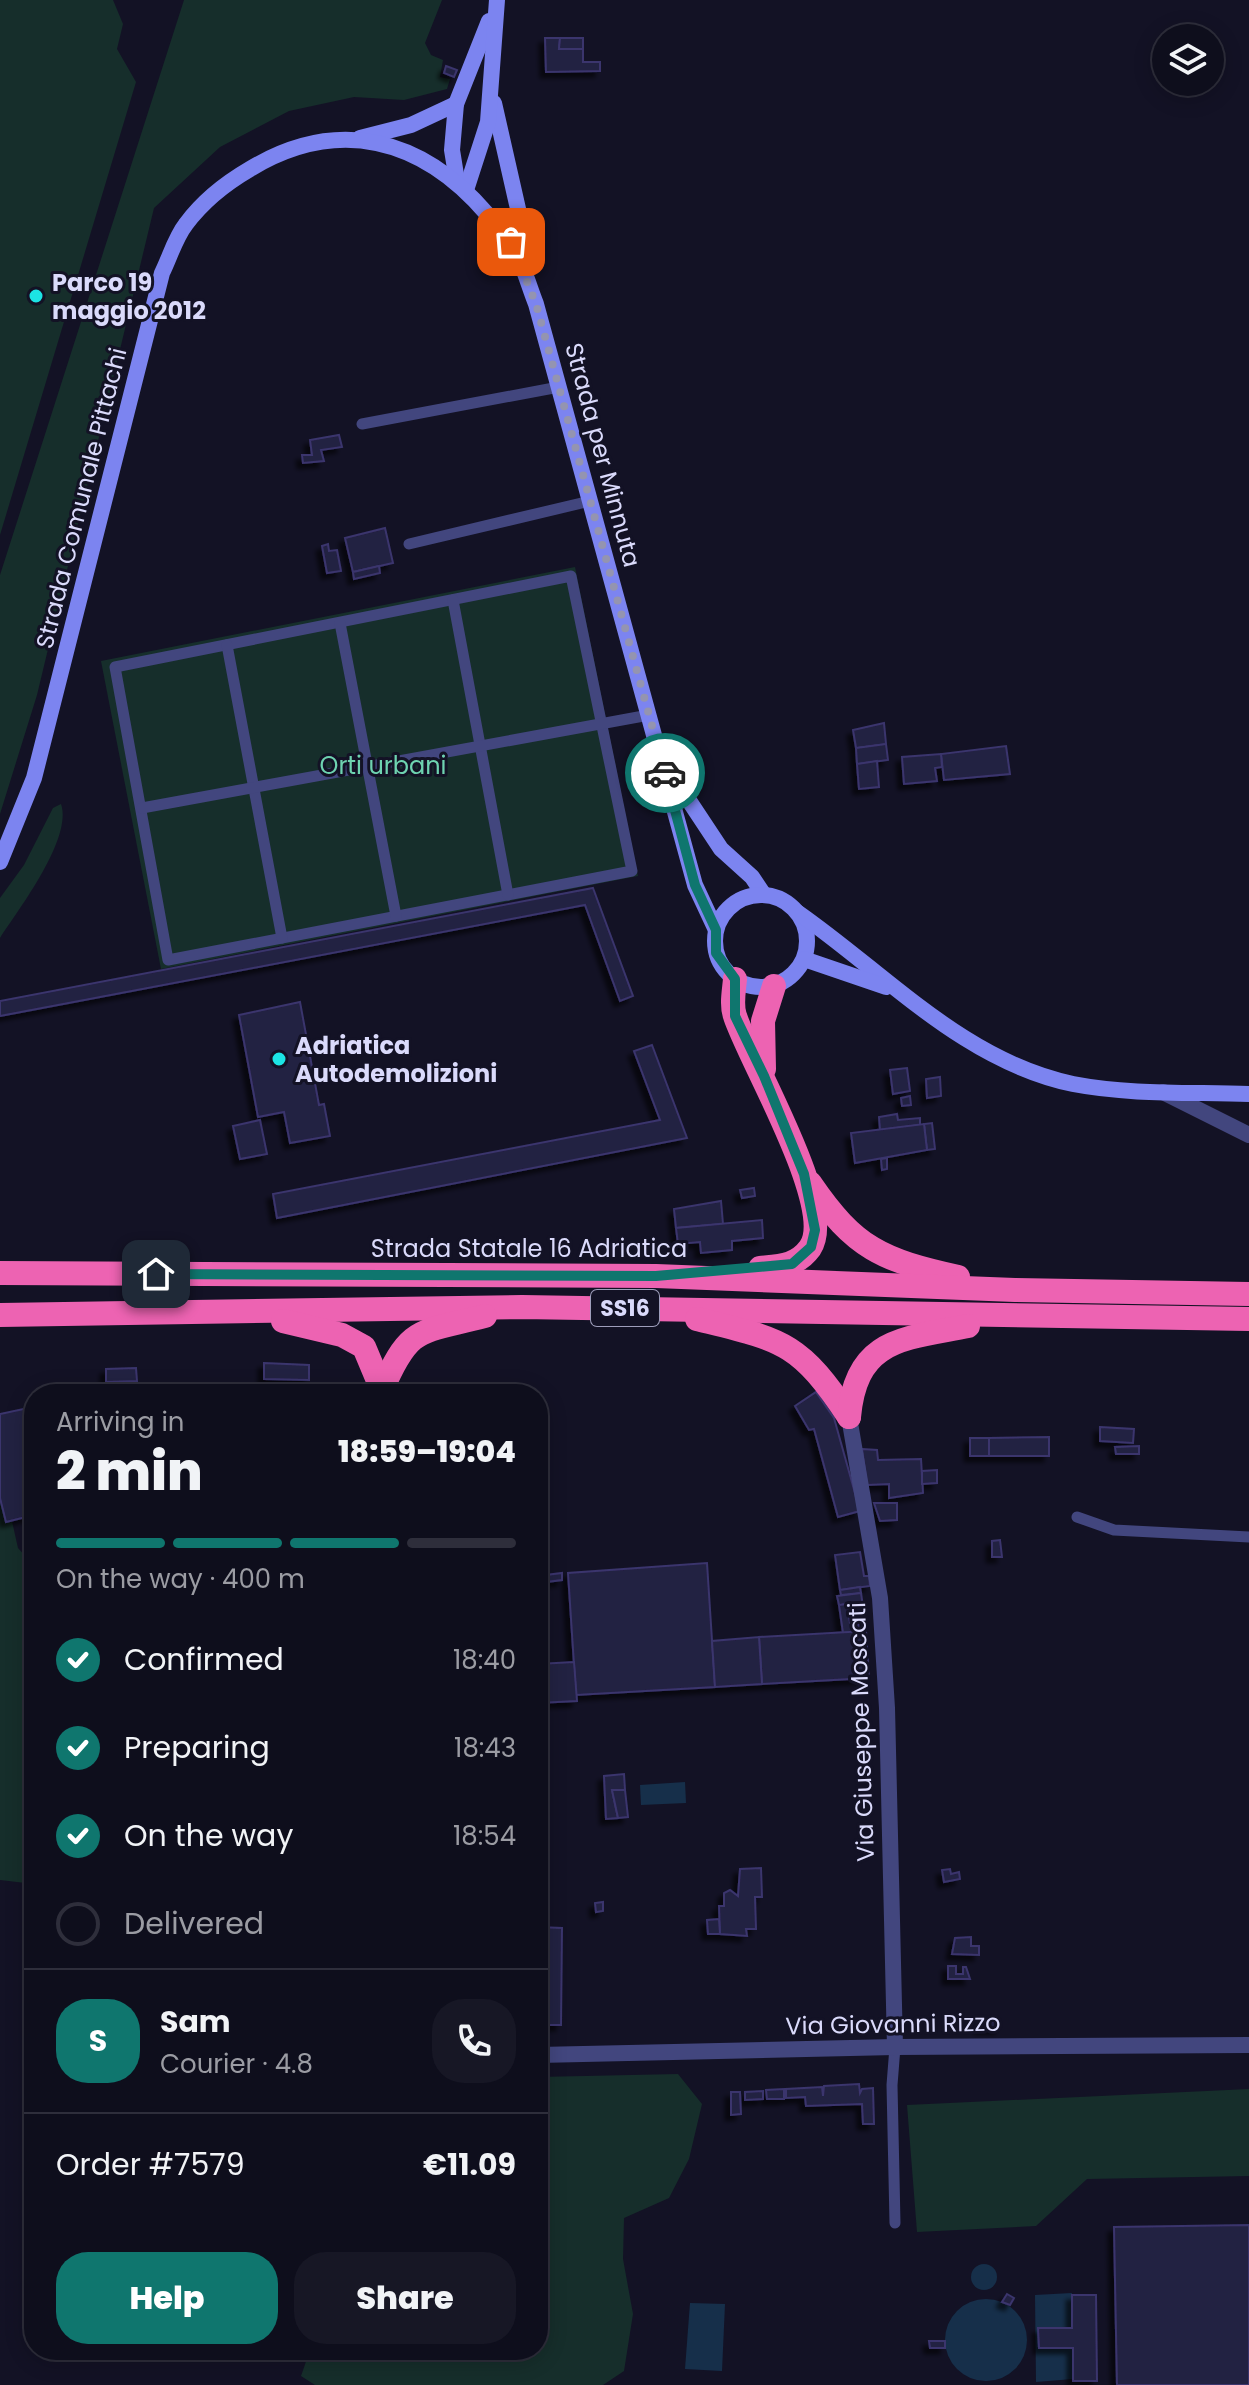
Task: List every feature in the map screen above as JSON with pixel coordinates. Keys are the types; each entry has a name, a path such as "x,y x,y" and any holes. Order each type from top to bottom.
{"highway":[{"path":"656,1276 792,1264 811,1247 815,1230 804,1174 764,1076 735,1016 735,979"},
{"path":"764,1076 763,1021 774,986"},
{"path":"804,1174 838,1223 873,1250 909,1265 1015,1290"},
{"name":"Strada Statale 16 Adriatica","path":"0,1273 656,1276 1015,1290 1249,1294"},
{"path":"385,1384 397,1354 415,1335 522,1307"},
{"name":"SS16","path":"0,1315 522,1307 1249,1319"},
{"path":"653,1308 771,1337 802,1356 849,1417"},
{"path":"213,1312 302,1324 342,1335 364,1347 379,1384"},
{"path":"849,1417 851,1391 860,1369 881,1349 905,1338 1016,1316"}],"street":[{"path":"462,185 488,122 497,0"},
{"path":"462,185 452,150 456,104 497,0"},
{"path":"490,84 521,222 521,267"},
{"path":"359,138 411,125 456,104"},
{"name":"Strada Comunale Pittachi","path":"0,862 34,778 162,273 184,226 213,195 267,158 330,139 359,138 410,154 462,185"},
{"name":"Strada per Minnuta","path":"462,185 511,242 536,304 695,885 716,930"},
{"name":"Strada per Minnuta","path":"659,748 686,800 721,849 752,877 764,895"},
{"path":"797,912 807,934 804,959 786,980 774,986 761,987 735,979 720,963 716,930 733,904 748,896 776,897 855,952 892,989 982,1049 1036,1072 1072,1084 1249,1094"},
{"path":"804,959 892,989"},
{"path":"1161,1091 1249,1135"},
{"name":"Via Giuseppe Moscati","path":"849,1417 880,1598 887,1708 895,2047"},
{"name":"Via Giovanni Rizzo","path":"548,2055 895,2047 1249,2045"}],"lane":[{"path":"362,424 559,387"},
{"path":"409,544 590,501"},
{"path":"571,576 632,871 168,960 115,667 340,623 571,576"},
{"path":"453,600 508,895"},
{"path":"340,623 396,916"},
{"path":"227,645 282,938"},
{"path":"142,808 649,715"},
{"path":"1214,1318 1249,1326"},
{"path":"1077,1517 1114,1530 1249,1537"},
{"path":"895,2047 892,2085 895,2223"}],"green space":[{"name":"Parco 19 maggio 2012","path":"0,0 113,0 123,24 117,49 136,82 0,535"},
{"path":"184,0 442,0 425,43 431,55 443,60 440,77 450,79 447,89 404,100 354,97 289,111 220,147 154,208 37,695 0,814 0,575"},
{"name":"Orti urbani","path":"575,567 638,876 161,969 101,661"},
{"path":"61,804 63,818 52,854 0,938 0,898 24,865 53,808"},
{"path":"0,1468 18,1548 24,1555 24,1883 0,1880"},
{"path":"678,2074 702,2104 689,2159 669,2198 624,2218 623,2259 633,2314 624,2371 603,2385 315,2385 301,2376 307,2360 548,2360 548,2077"},
{"path":"1249,2089 1249,2176 1087,2179 1036,2226 917,2232 907,2105"}],"water":[{"path":"685,1782 686,1803 641,1805 640,1785"},
{"path":"984,2264 993,2268 997,2277 993,2286 984,2290 975,2286 971,2277 975,2268"},
{"path":"1072,2293 1072,2328 1038,2328 1039,2348 1073,2348 1073,2379 1036,2382 1035,2295"},
{"path":"978,2299 994,2299 1009,2306 1020,2317 1027,2340 1024,2356 1015,2369 994,2381 978,2381 963,2374 952,2363 945,2348 945,2332 952,2317 963,2306"},
{"path":"690,2303 725,2304 722,2371 685,2369"}],"building":[{"path":"545,38 560,38 559,49 583,49 583,62 600,62 600,71 546,72"},
{"path":"560,38 583,38 583,49 559,49"},
{"path":"446,66 457,70 454,77 444,73"},
{"path":"339,435 342,447 321,450 324,461 303,463 302,455 312,455 310,440"},
{"path":"385,528 393,563 353,572 345,538"},
{"path":"328,544 329,551 337,550 341,571 327,573 322,546"},
{"path":"379,566 380,573 354,579 353,572"},
{"path":"884,723 886,744 856,748 853,730"},
{"path":"886,744 888,760 857,764 856,748"},
{"path":"1006,746 1010,774 944,780 941,754"},
{"path":"941,754 942,767 935,768 937,781 904,784 902,757"},
{"path":"877,761 879,787 859,789 857,764"},
{"path":"593,888 633,996 620,1001 585,905 0,1016 0,1001"},
{"name":"Adriatica Autodemolizioni","path":"300,1002 319,1105 324,1104 330,1136 290,1143 284,1112 258,1117 239,1015"},
{"path":"652,1045 687,1138 277,1218 273,1194 660,1120 634,1051"},
{"path":"907,1068 910,1091 893,1094 890,1070"},
{"path":"940,1077 941,1096 927,1098 926,1079"},
{"path":"910,1096 911,1105 902,1106 901,1098"},
{"path":"897,1114 898,1120 920,1118 920,1125 880,1130 879,1117"},
{"path":"260,1120 267,1154 240,1159 233,1126"},
{"path":"932,1123 935,1149 927,1150 924,1124"},
{"path":"924,1124 927,1150 855,1163 851,1133"},
{"path":"887,1158 887,1169 882,1170 881,1159"},
{"path":"754,1188 755,1196 742,1198 740,1190"},
{"path":"721,1201 723,1224 676,1228 674,1209"},
{"path":"762,1220 763,1238 732,1241 732,1250 701,1253 700,1242 678,1244 676,1228"},
{"path":"264,1363 309,1365 309,1380 264,1379"},
{"path":"136,1368 137,1381 106,1382 106,1369"},
{"path":"816,1392 834,1418 860,1511 838,1517 814,1429 809,1430 795,1406"},
{"path":"24,1409 24,1518 6,1522 0,1498 0,1414"},
{"path":"1100,1427 1134,1429 1133,1443 1100,1441"},
{"path":"1049,1437 1049,1456 989,1456 989,1438"},
{"path":"970,1438 989,1438 989,1456 970,1456"},
{"path":"1139,1446 1139,1454 1116,1454 1115,1447"},
{"path":"862,1449 877,1450 878,1460 921,1459 923,1493 889,1498 889,1484 867,1485"},
{"path":"937,1470 937,1483 922,1484 922,1471"},
{"path":"874,1503 897,1503 897,1520 880,1521"},
{"path":"1000,1540 1002,1557 992,1557 992,1541"},
{"path":"860,1552 864,1576 869,1576 870,1586 840,1590 835,1555"},
{"path":"707,1563 715,1687 576,1695 568,1573"},
{"path":"562,1573 562,1580 548,1582 548,1575"},
{"path":"860,1587 861,1593 841,1595 840,1590"},
{"path":"861,1593 865,1621 850,1623 847,1604 839,1605 837,1596"},
{"path":"847,1604 850,1623 858,1622 859,1632 843,1633 839,1605"},
{"path":"866,1631 869,1678 762,1684 759,1637"},
{"path":"759,1637 762,1684 715,1687 712,1641"},
{"path":"574,1662 577,1701 548,1702 548,1663"},
{"path":"624,1774 625,1790 612,1790 618,1818 606,1819 604,1776"},
{"path":"612,1790 625,1790 628,1817 618,1818"},
{"path":"761,1868 762,1897 755,1897 756,1929 746,1929 747,1936 720,1934 719,1906 724,1906 724,1893 730,1890 738,1896 740,1869"},
{"path":"950,1869 951,1874 959,1872 960,1879 944,1882 942,1870"},
{"path":"603,1902 603,1911 596,1912 595,1903"},
{"path":"719,1919 720,1934 708,1934 707,1920"},
{"path":"548,1927 562,1928 561,2025 548,2025"},
{"path":"971,1937 971,1946 979,1946 979,1955 952,1954 955,1938"},
{"path":"948,1966 956,1966 956,1974 963,1974 963,1967 966,1967 970,1979 948,1979"},
{"path":"980,2022 1000,2022 1000,2028 980,2028"},
{"path":"859,2084 860,2093 862,2089 873,2088 874,2124 863,2124 862,2104 806,2106 805,2097 786,2098 786,2089 822,2087 823,2096 824,2086"},
{"path":"784,2089 784,2099 767,2099 766,2090"},
{"path":"763,2091 763,2099 745,2100 745,2092"},
{"path":"731,2092 740,2092 741,2114 731,2115"},
{"path":"1249,2225 1249,2385 1117,2385 1114,2227"},
{"path":"1007,2294 1014,2298 1010,2305 1002,2302"},
{"path":"1072,2295 1096,2295 1097,2381 1073,2381 1073,2348 1039,2348 1038,2328 1072,2328"},
{"path":"929,2341 945,2341 945,2348 930,2348"}],"way so far":[{"path":"511,242 536,304 665,773"}],"place":[{"name":"Parco 19 maggio 2012","path":"36,296"},
{"name":"Adriatica Autodemolizioni","path":"279,1059"}],"route":[{"path":"156,1274 656,1276 792,1264 811,1247 815,1230 804,1174 764,1076 735,1016 735,979 720,963 716,953 716,930 695,885 665,773"}]}
